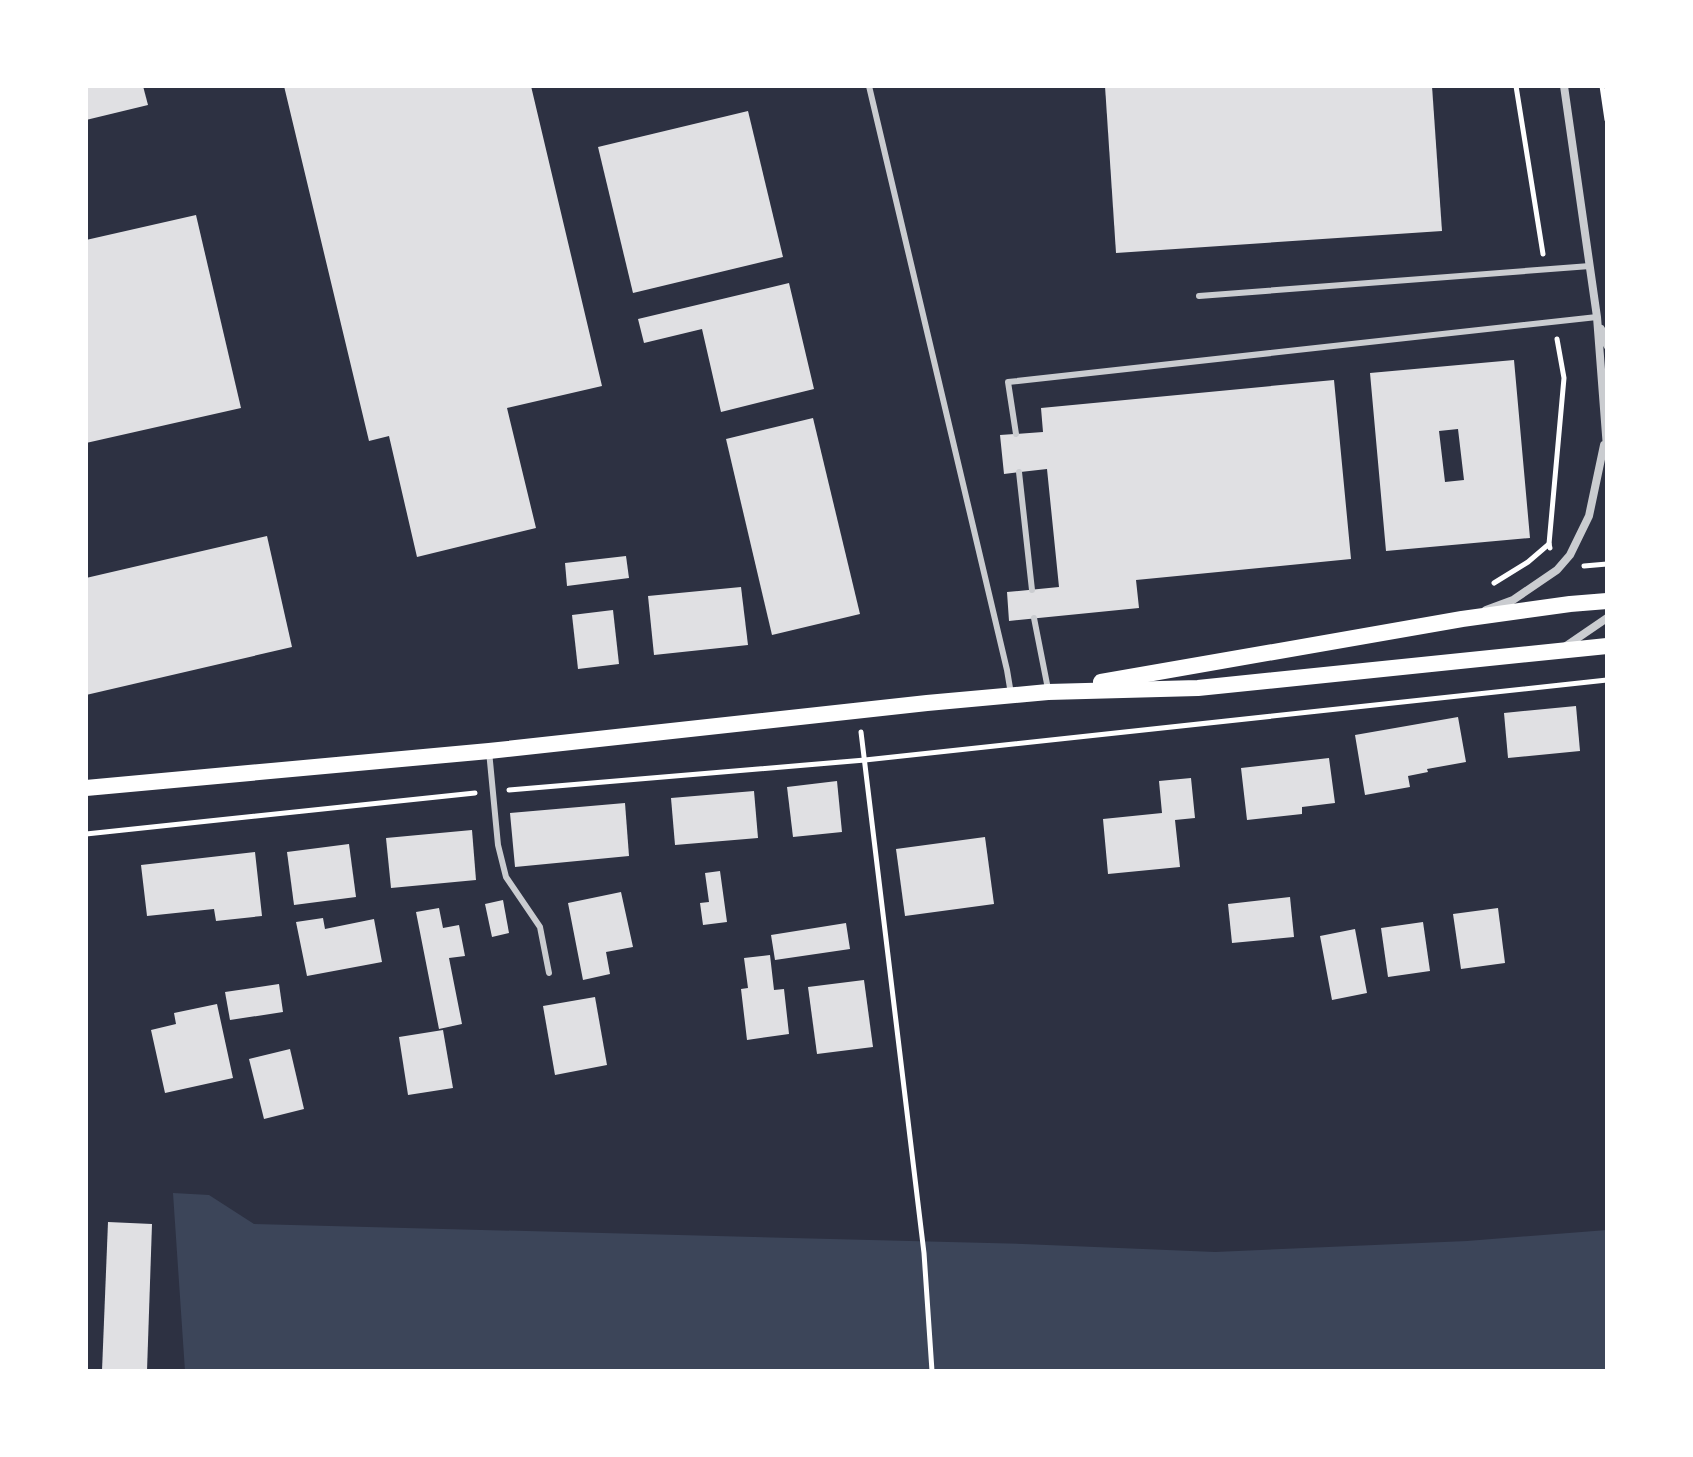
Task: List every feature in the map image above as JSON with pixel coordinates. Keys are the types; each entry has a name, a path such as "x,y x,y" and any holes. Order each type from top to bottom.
{"main road":[{"path":"1048,692 1462,619 1607,601"},
{"path":"86,788 489,751 1011,695 1198,688 1607,646"}],"street":[{"path":"1564,86 1597,317 1607,448"},
{"path":"1597,317 1607,345"},
{"path":"1462,619 1513,600 1557,570 1570,555 1589,516 1606,436"},
{"path":"1562,649 1607,618"}],"lane":[{"path":"869,86 1011,695"},
{"path":"1199,296 1590,266"},
{"path":"1016,434 1008,382 1597,317"},
{"path":"1019,472 1032,590"},
{"path":"1034,618 1048,692"},
{"path":"489,751 498,845 506,877 540,927 549,973"}],"path":[{"path":"1602,86 1607,120"},
{"path":"1491,585 1528,562 1549,544"},
{"path":"86,834 404,799 865,760 1607,680"},
{"path":"858,710 924,1253 932,1371"}],"shaded area":[{"path":"173,1193 209,1195 254,1224 1023,1244 1215,1252 1467,1241 1607,1230 1607,1371 185,1371"}],"building":[{"path":"86,86 143,86 148,105 86,120"},
{"path":"284,86 531,86 602,386 507,408 536,528 417,557 389,436 369,441"},
{"path":"1105,86 1432,86 1442,231 1116,253"},
{"path":"748,111 783,257 633,293 598,147"},
{"path":"196,215 241,408 86,443 86,240"},
{"path":"789,283 814,389 721,412 702,329 644,343 638,319"},
{"path":"1514,360 1530,538 1386,551 1370,373","holes":["1458,429 1464,480 1445,482 1439,431"]},
{"path":"1334,380 1351,559 1136,580 1139,608 1009,621 1007,592 1059,587 1047,469 1004,474 1000,435 1043,432 1041,408"},
{"path":"813,418 860,614 772,635 726,439"},
{"path":"267,536 292,647 86,695 86,578"},
{"path":"626,556 629,578 567,586 565,563"},
{"path":"741,587 748,645 654,655 648,596"},
{"path":"613,610 619,664 578,669 572,615"},
{"path":"1576,706 1580,751 1508,758 1504,713"},
{"path":"1458,717 1466,762 1408,776 1410,787 1365,795 1355,735"},
{"path":"1329,758 1335,803 1302,807 1302,814 1247,820 1241,768"},
{"path":"1191,778 1195,818 1175,820 1180,867 1108,874 1103,819 1162,813 1159,781"},
{"path":"837,781 842,832 793,837 787,787"},
{"path":"754,791 758,838 675,845 671,798"},
{"path":"625,803 629,856 515,867 510,813"},
{"path":"472,830 476,880 391,888 386,838"},
{"path":"985,837 994,904 905,916 896,849"},
{"path":"349,844 356,897 294,905 287,852"},
{"path":"255,852 262,916 216,921 214,909 147,916 141,865"},
{"path":"720,871 727,922 703,925 700,903 709,902 705,873"},
{"path":"621,892 633,947 606,952 610,974 583,980 568,903"},
{"path":"1290,897 1294,937 1232,943 1228,904"},
{"path":"503,900 509,933 492,937 485,904"},
{"path":"439,908 443,928 459,925 465,956 449,958 462,1024 439,1029 416,912"},
{"path":"1498,908 1505,963 1461,969 1453,914"},
{"path":"323,918 325,929 374,919 382,962 307,976 296,922"},
{"path":"1423,922 1430,971 1388,977 1381,928"},
{"path":"846,923 850,949 775,960 771,935"},
{"path":"1355,929 1367,993 1332,1000 1320,936"},
{"path":"770,955 774,990 784,989 789,1034 747,1040 741,989 748,988 744,958"},
{"path":"864,980 873,1047 817,1054 808,987"},
{"path":"279,984 283,1012 230,1020 225,992"},
{"path":"595,997 607,1065 555,1075 543,1006"},
{"path":"217,1004 233,1078 165,1093 151,1030 176,1024 174,1013"},
{"path":"443,1030 453,1088 408,1095 399,1037"},
{"path":"290,1049 304,1109 264,1119 249,1059"},
{"path":"108,1222 152,1224 147,1371 102,1371"}]}
